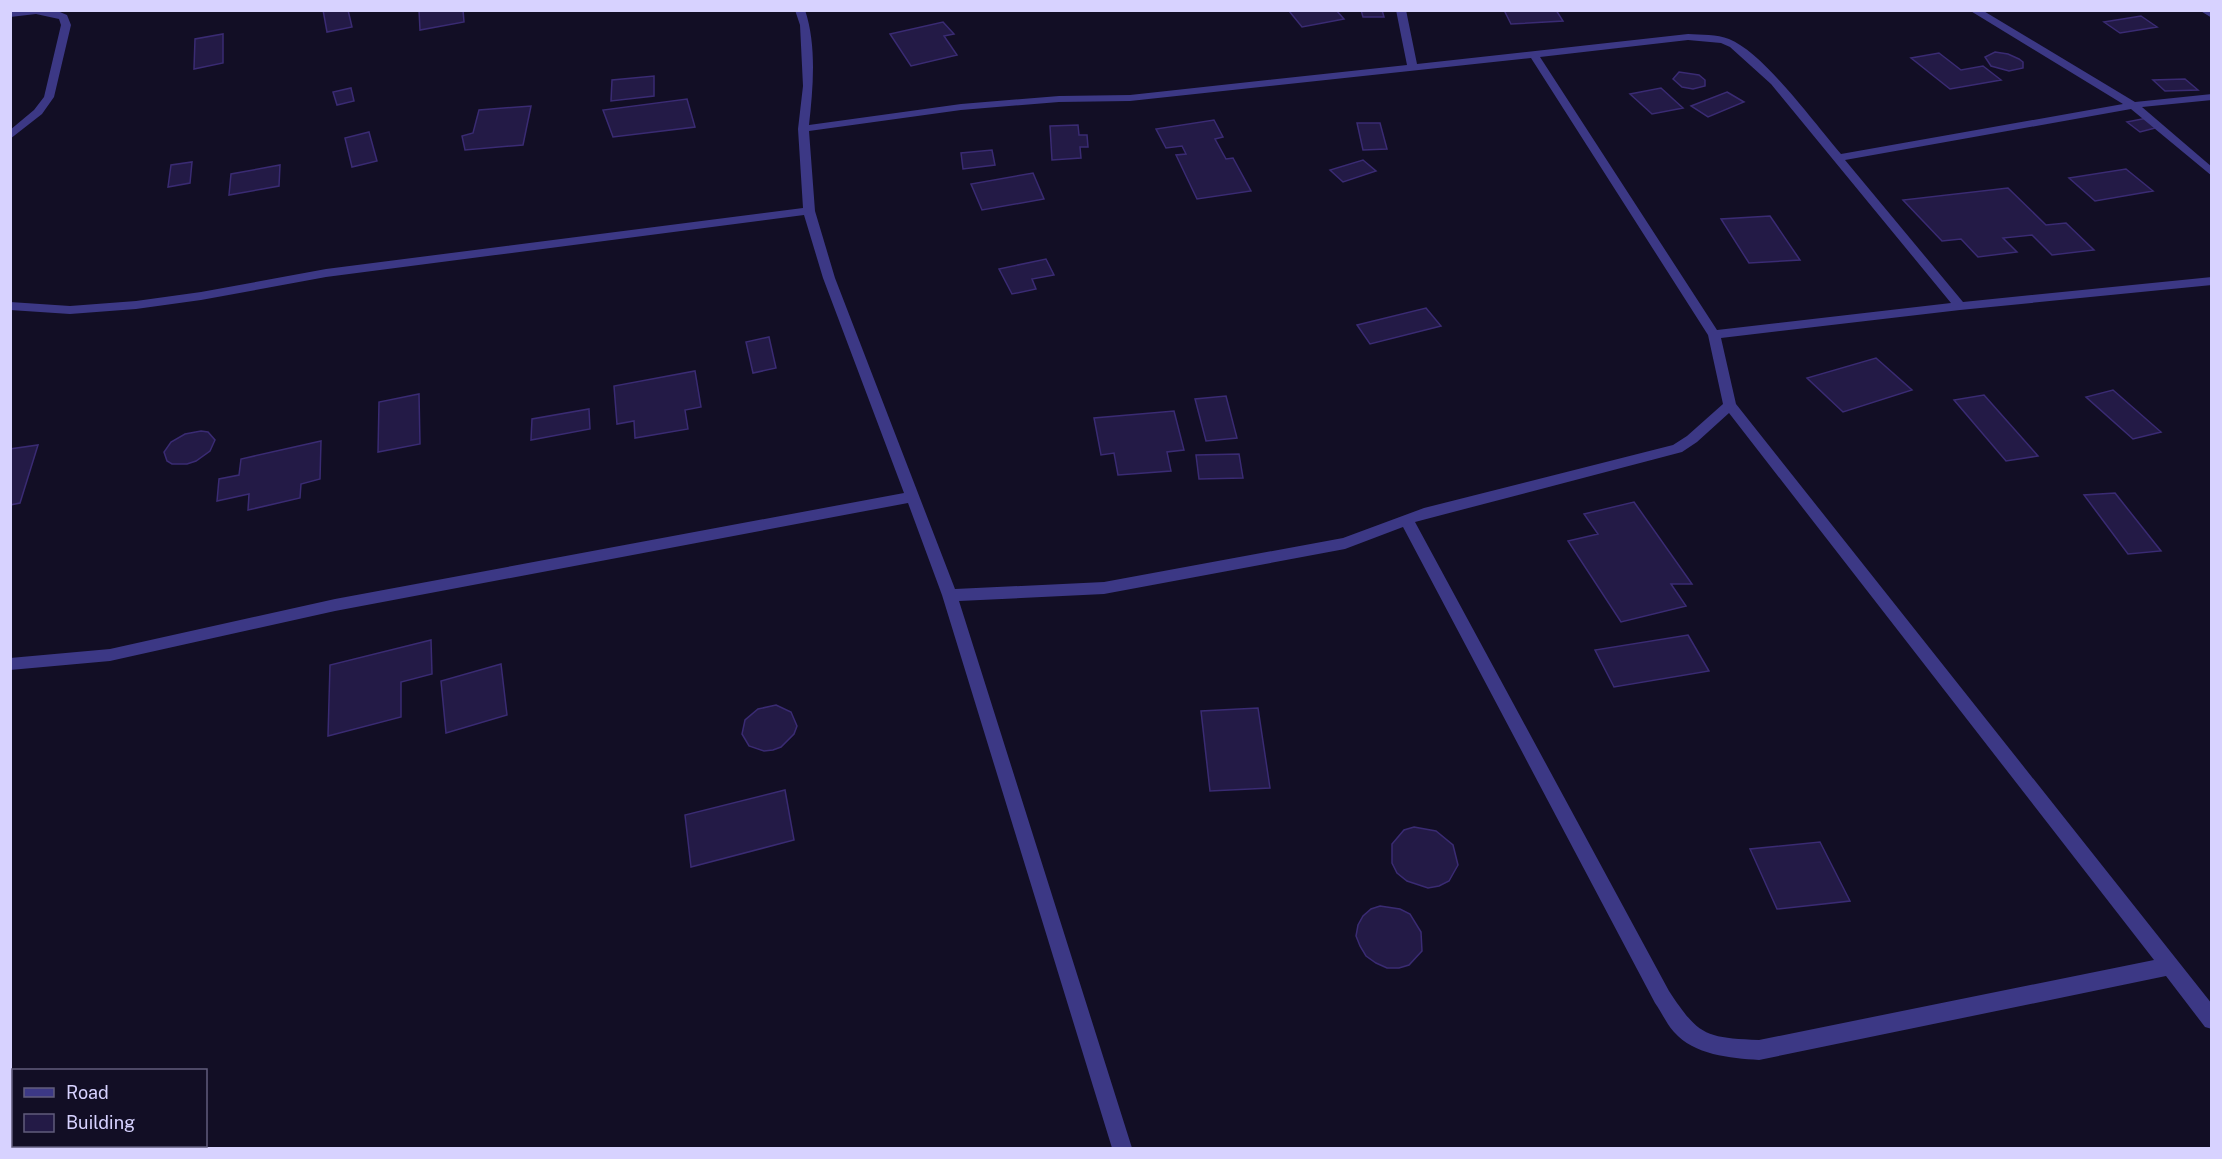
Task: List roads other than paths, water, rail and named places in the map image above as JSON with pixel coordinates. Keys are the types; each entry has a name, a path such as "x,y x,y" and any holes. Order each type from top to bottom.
{"street":[{"path":"800,10 805,26 808,86 802,129 809,211 829,278 950,595 1122,1149"},
{"path":"1401,10 1413,68"},
{"path":"1974,10 2133,105 2211,173"},
{"path":"2204,10 2211,15"},
{"path":"10,14 50,12 64,17 66,25 50,96 38,112 10,136"},
{"path":"802,129 961,107 1059,99 1130,98 1688,37 1723,40 1745,54 1775,82 1960,306"},
{"path":"1534,55 1714,335 1731,405 2211,1020"},
{"path":"1838,158 2133,105 2211,97"},
{"path":"10,306 70,310 136,305 201,296 326,273 809,211"},
{"path":"1714,335 1960,306 2211,281"},
{"path":"950,595 1104,588 1345,543 1406,519 1677,448 1692,439 1731,405"},
{"path":"10,664 110,655 335,605 912,497"},
{"path":"1406,519 1662,997 1682,1028 1704,1042 1731,1048 1759,1050 2170,966"}]}
